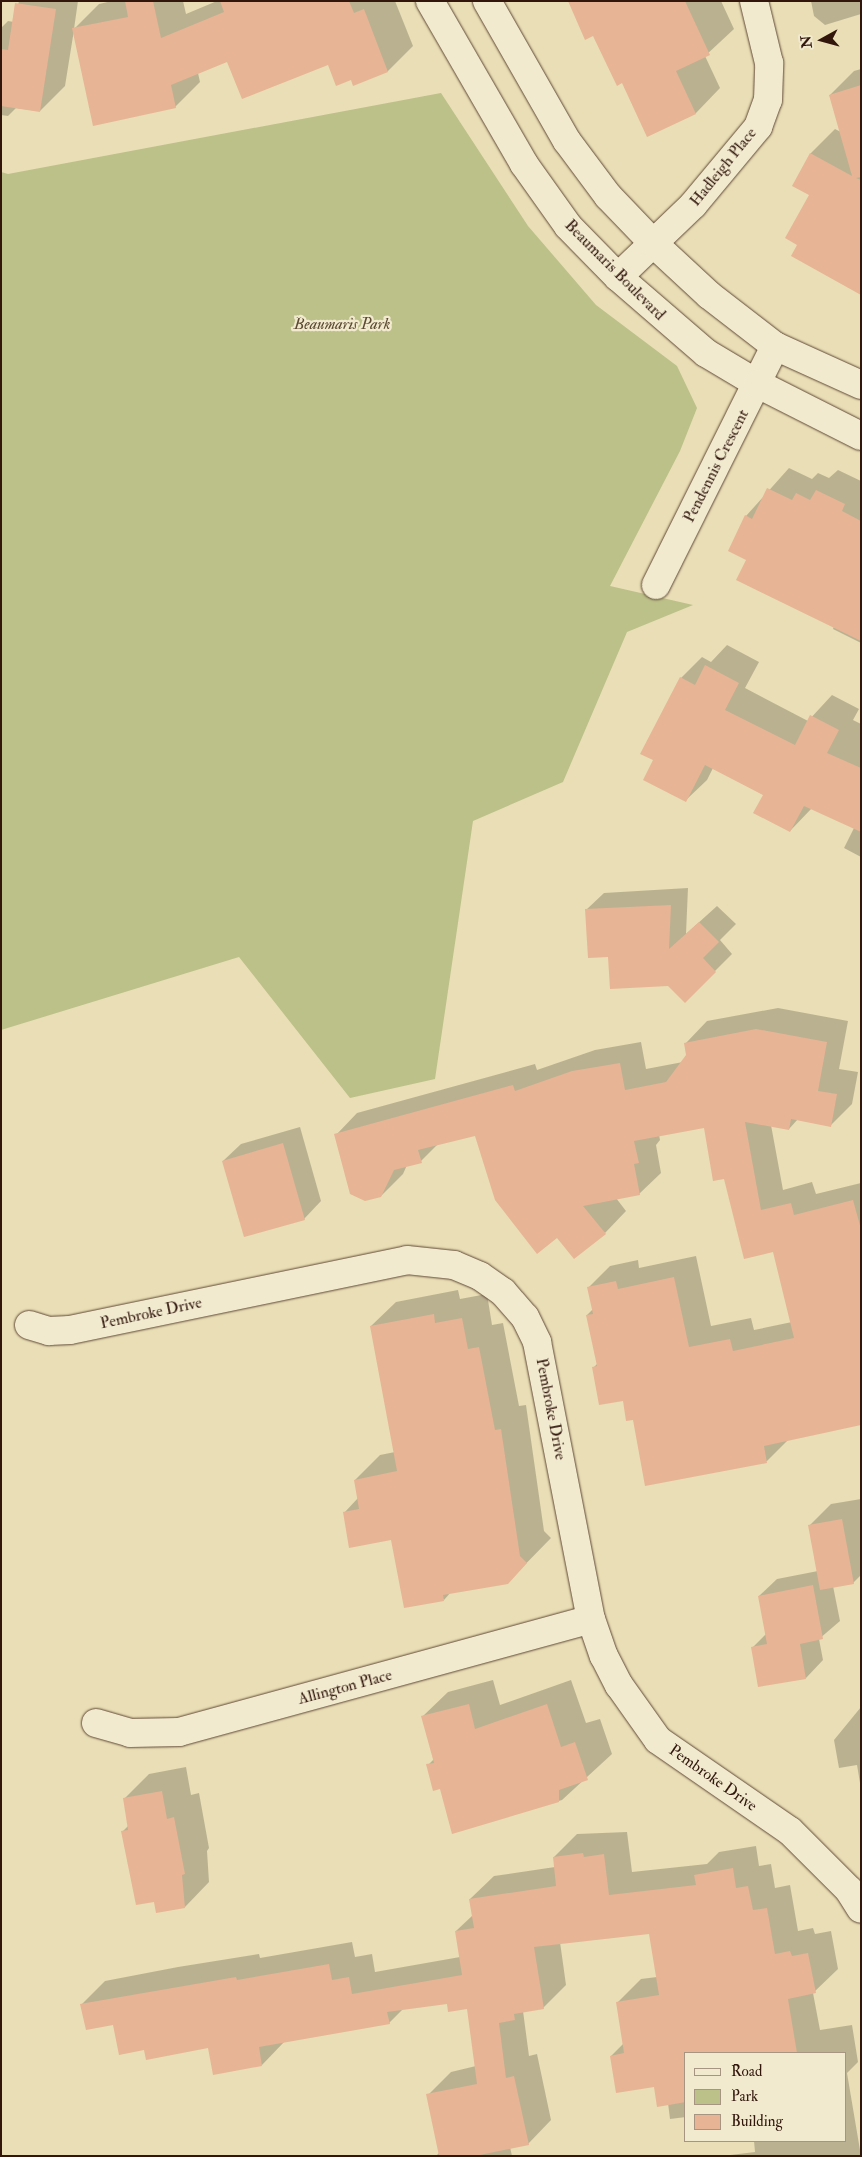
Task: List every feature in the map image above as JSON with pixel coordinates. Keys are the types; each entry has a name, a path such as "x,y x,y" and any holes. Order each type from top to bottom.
{"street":[{"name":"Beaumaris Boulevard","path":"430,1 524,164 568,226 618,277 706,353 758,384 861,436"},
{"path":"487,1 567,140 608,196 654,244 708,295 775,346 861,385"},
{"name":"Hadleigh Place","path":"618,277 693,205 758,127 768,100 769,63 754,1"},
{"name":"Pendennis Crescent","path":"656,585 758,384 775,346"},
{"name":"Pembroke Drive","path":"29,1325 49,1331 70,1330 407,1260 454,1265 480,1276 503,1292 526,1317 537,1342 591,1619 604,1656 619,1685 658,1740 790,1831 849,1890 861,1909"},
{"name":"Allington Place","path":"96,1723 130,1733 180,1732 591,1619"}],"green space":[{"name":"Beaumaris Park","path":"441,93 528,226 596,305 677,366 697,408 680,451 610,586 693,605 627,632 563,782 473,821 435,1079 350,1098 239,957 1,1030 1,172 8,174"}],"building":[{"path":"125,1 153,1 161,38 224,12 220,1 349,1 354,13 364,9 388,72 353,86 351,80 336,86 328,65 242,99 227,62 171,85 176,108 93,126 72,28 128,17"},
{"path":"568,1 685,1 710,55 676,71 696,114 647,137 622,83 617,86 593,36 585,40"},
{"path":"15,3 56,9 40,112 1,106 1,49 8,50"},
{"path":"861,85 861,177 856,178 861,180 861,295 791,256 797,245 785,238 809,195 792,186 810,153 852,176 829,95"},
{"path":"767,488 792,500 796,493 810,500 816,490 845,504 842,511 861,521 861,641 736,580 746,560 728,551 745,515 752,519"},
{"path":"705,665 739,683 725,710 795,745 810,715 839,730 827,753 861,768 861,832 804,806 790,832 753,813 763,795 705,765 686,802 643,780 653,760 640,754 680,677 695,685"},
{"path":"671,905 669,949 699,922 719,942 703,958 716,972 685,1003 668,986 610,989 608,957 588,958 585,909"},
{"path":"756,1029 827,1042 818,1091 837,1094 831,1127 791,1119 789,1130 745,1122 761,1210 791,1203 794,1215 853,1200 861,1229 861,1425 764,1446 767,1463 645,1486 633,1420 626,1421 623,1401 599,1405 592,1367 597,1366 586,1315 593,1314 587,1287 616,1281 618,1289 674,1277 689,1347 730,1339 733,1351 794,1338 773,1252 744,1259 724,1179 713,1181 704,1128 634,1141 639,1163 634,1164 640,1195 583,1206 606,1234 574,1259 557,1238 537,1254 495,1200 475,1136 418,1150 422,1163 394,1170 381,1197 365,1201 350,1194 334,1134 513,1085 515,1091 572,1071 620,1063 625,1090 666,1082 686,1055 684,1043"},
{"path":"283,1143 305,1220 244,1237 222,1161"},
{"path":"434,1314 435,1323 462,1318 468,1349 479,1347 495,1430 501,1429 520,1556 527,1563 508,1584 443,1595 444,1601 404,1608 391,1540 349,1548 343,1512 359,1509 354,1480 397,1471 370,1326"},
{"path":"842,1519 854,1584 820,1590 808,1525"},
{"path":"813,1585 823,1639 800,1644 806,1679 758,1687 751,1647 767,1644 758,1596"},
{"path":"469,1704 475,1729 547,1704 561,1747 575,1742 588,1780 559,1790 559,1802 452,1834 440,1789 433,1791 426,1764 434,1763 421,1716"},
{"path":"162,1791 167,1819 174,1817 185,1874 182,1875 185,1908 156,1913 154,1902 136,1905 121,1831 128,1830 123,1798"},
{"path":"583,1853 584,1857 604,1854 609,1895 696,1885 694,1875 733,1868 736,1888 748,1886 753,1910 767,1908 775,1954 790,1951 792,1956 808,1953 816,1993 788,1999 797,2052 684,2052 684,2102 657,2107 654,2087 616,2093 610,2056 624,2053 616,2002 659,1995 649,1934 534,1947 544,2009 514,2014 515,2020 499,2023 506,2078 514,2076 529,2145 475,2156 439,2156 426,2094 477,2084 467,2009 448,2012 447,2004 387,2012 390,2024 259,2047 262,2066 213,2075 208,2048 146,2060 144,2050 119,2055 113,2025 86,2030 80,2004 236,1977 237,1980 329,1964 332,1980 349,1977 352,1994 462,1975 455,1931 474,1928 469,1899 556,1886 553,1857"}]}
